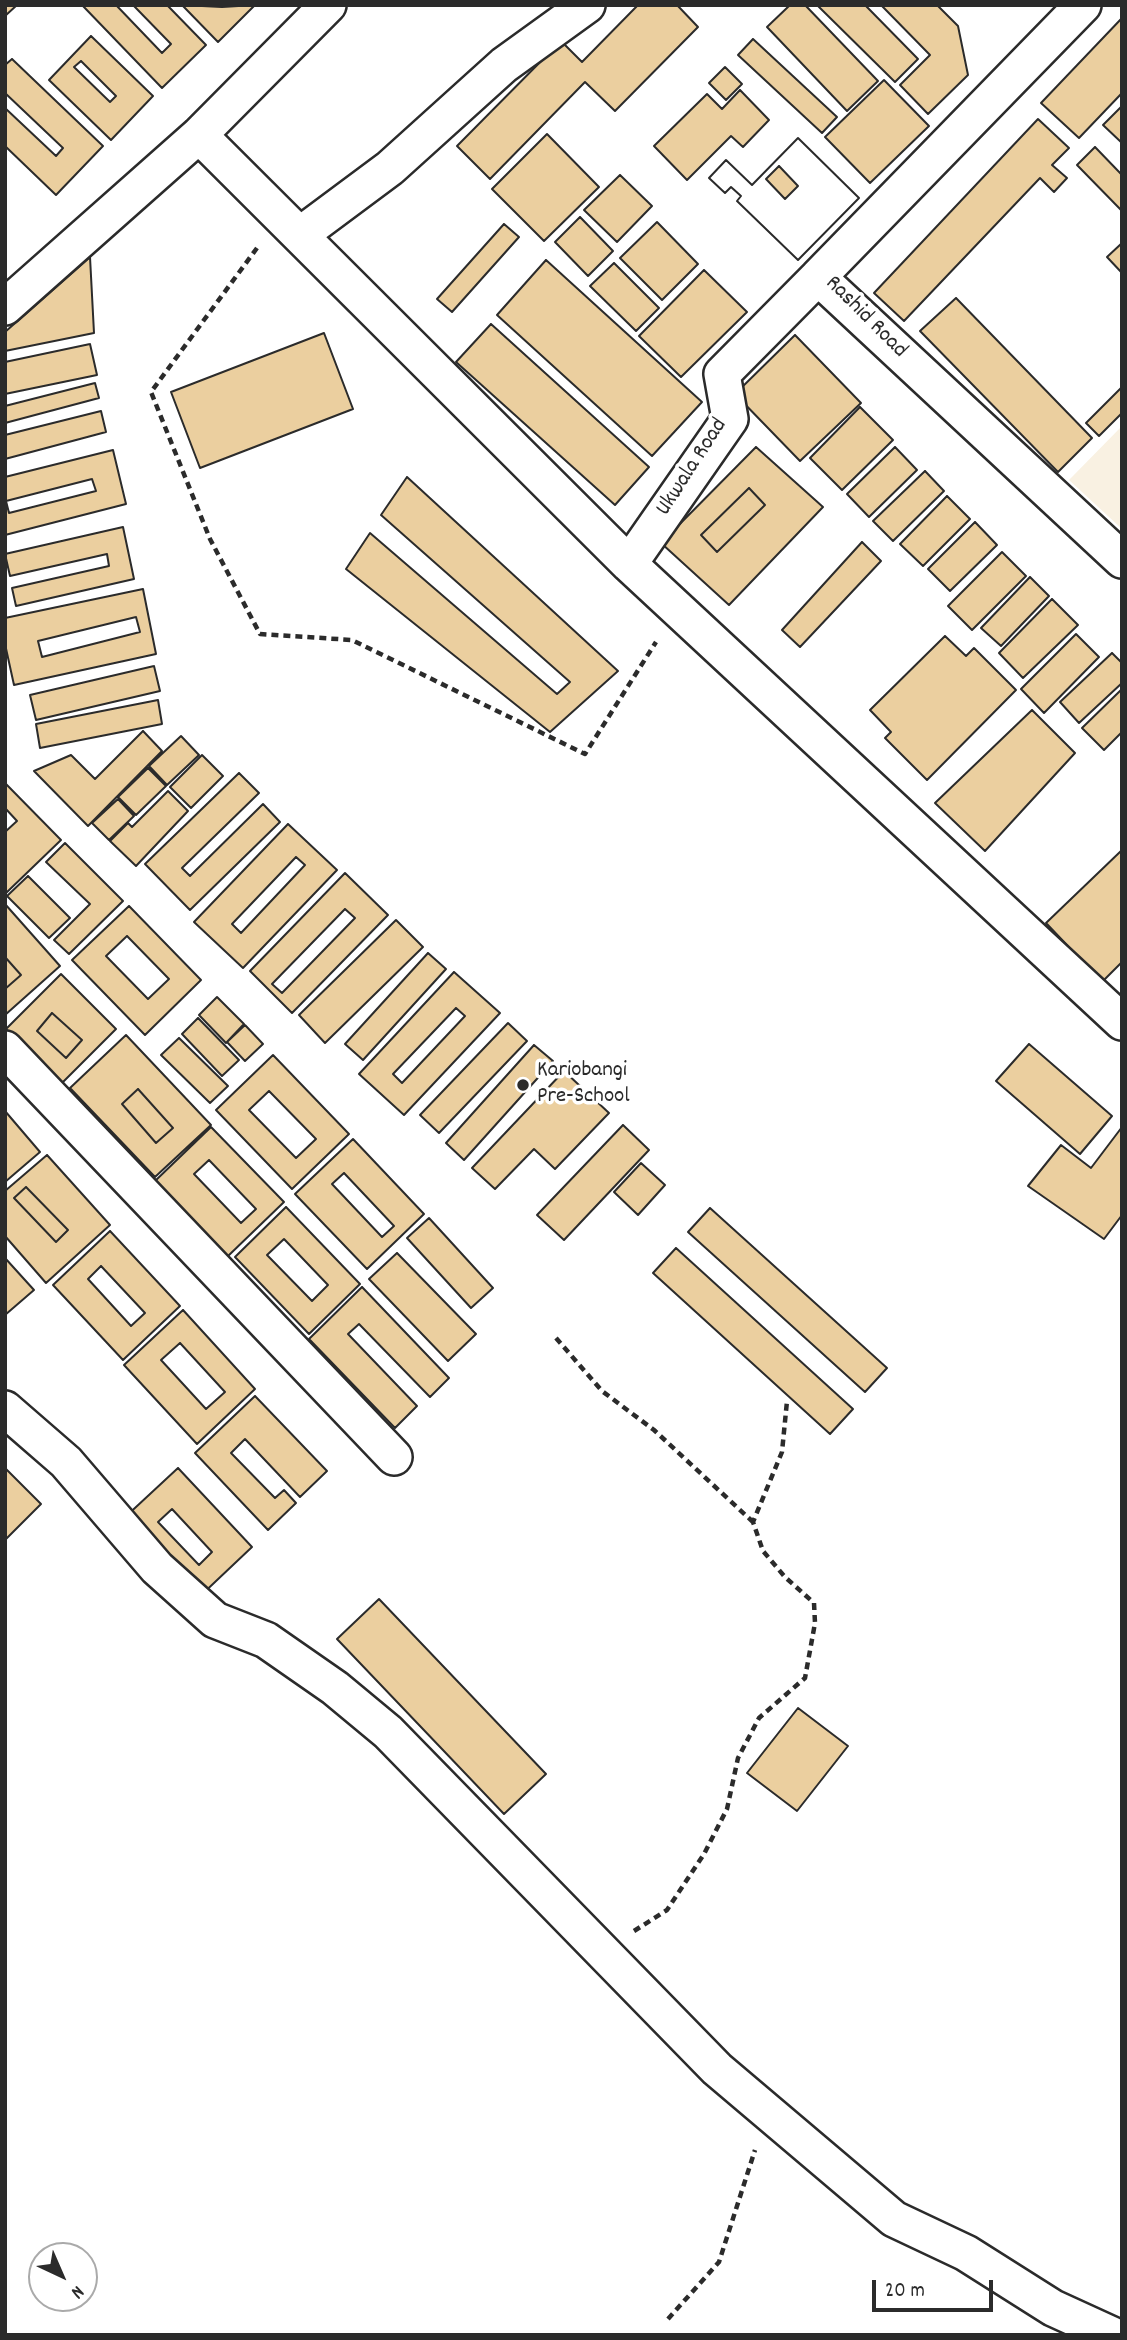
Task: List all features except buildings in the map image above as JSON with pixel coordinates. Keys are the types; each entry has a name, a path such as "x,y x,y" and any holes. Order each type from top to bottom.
{"street":[{"path":"5,307 199,135 328,5"},
{"path":"290,226 390,168 504,65 587,5"},
{"name":"Rashid Road","path":"1068,11 818,277 1122,560"},
{"path":"199,135 629,564 1122,1022"},
{"name":"Ukwala Road","path":"629,564 730,419 722,374 818,277"},
{"path":"5,1049 394,1457"},
{"path":"5,1409 66,1462 157,1568 215,1620 265,1640 335,1688 388,1732 717,2070 894,2219 966,2253 1053,2308 1112,2335"}],"path":[{"path":"290,226 151,392 210,539 260,635 352,640 584,754 677,608"},
{"path":"556,1338 602,1391 654,1430 753,1522 763,1550 785,1577 814,1603 815,1623 805,1678 759,1718 738,1758 727,1809 704,1854 667,1910 644,1928 593,1942"},
{"path":"753,1522 782,1452 787,1401"},
{"path":"668,2319 719,2262 767,2112"}],"shaded area":[{"path":"1122,426 1122,529 1069,480"}],"place":[{"name":"Kariobangi Pre-School","path":"523,1085"}]}
